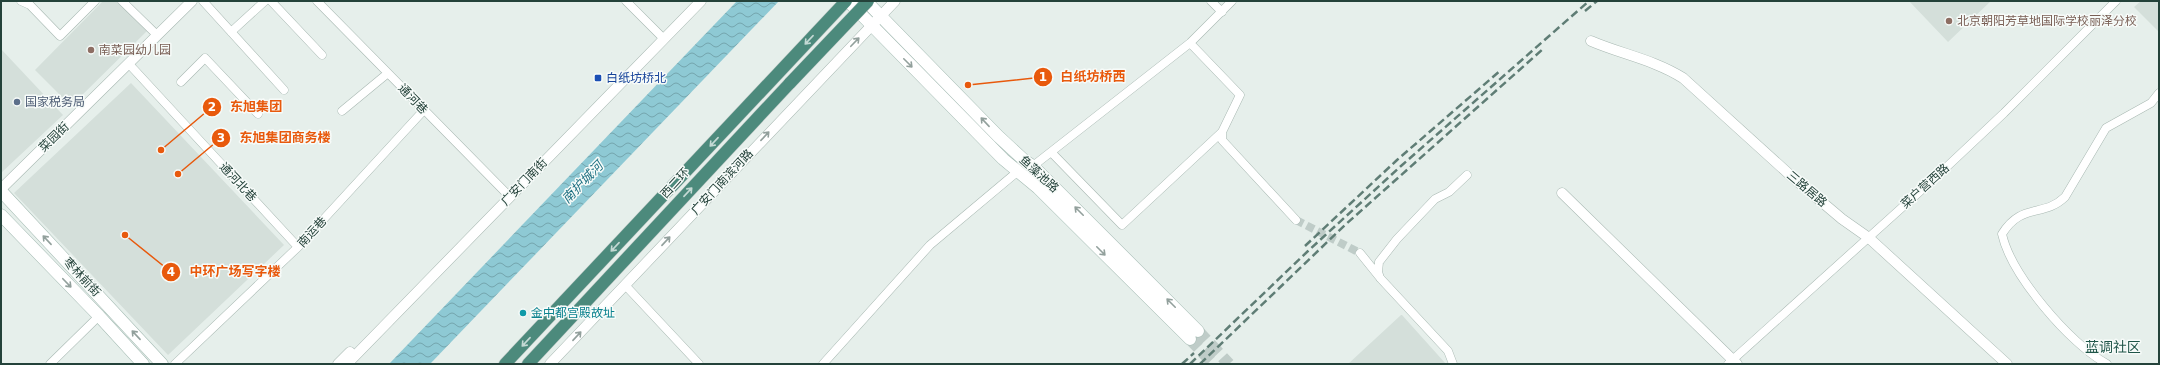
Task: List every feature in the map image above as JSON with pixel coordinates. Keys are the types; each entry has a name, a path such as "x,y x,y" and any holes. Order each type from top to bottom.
{"highway":[{"name":"西二环","path":"505,364 846,1"},
{"name":"西二环","path":"528,364 867,1"}],"main road":[{"name":"鱼藻池路","path":"846,1 1017,172 1038,188 1194,335 1033,166 1025,161 998,136 867,1"},
{"name":"枣林前街","path":"1,190 162,364"},
{"name":"枣林前街","path":"1,215 99,316 143,364"}],"street":[{"path":"21,1 30,5 60,36 95,1"},
{"path":"122,1 157,35"},
{"name":"菜园街","path":"1,190 192,1"},
{"path":"203,1 284,90"},
{"path":"231,32 265,1"},
{"path":"271,1 322,55"},
{"name":"通河巷","path":"317,1 507,195"},
{"path":"626,1 661,37"},
{"name":"广安门南街","path":"338,364 507,195 661,37 692,1"},
{"name":"广安门南街","path":"661,37 701,1"},
{"name":"广安门南滨河路","path":"550,364 895,1"},
{"path":"1211,1 1222,12"},
{"path":"1033,166 1190,43 1232,1"},
{"name":"菜户营西路","path":"1732,363 2000,117 2116,1"},
{"name":"三路居路","path":"1591,41 1667,68 1683,78 1796,180 1842,219 1869,238 2007,364"},
{"path":"1051,152 1122,225 1222,132 1240,94 1190,43"},
{"path":"181,82 205,58 258,114"},
{"name":"通河北巷","path":"129,64 298,247"},
{"path":"342,111 388,73"},
{"path":"2107,364 2097,362 2063,328 2042,304 2015,267 2005,247 2002,234 2009,223 2022,214 2037,209 2048,209 2061,201 2072,188 2106,128 2151,103 2159,93"},
{"name":"南运巷","path":"175,364 298,247 424,110"},
{"path":"1222,132 1222,140 1296,220"},
{"path":"823,364 930,245 1017,172"},
{"path":"1380,279 1378,272 1379,262 1397,239 1435,198 1447,193 1467,175"},
{"path":"1562,193 1732,363"},
{"name":"广安门南街","path":"347,364 507,195"},
{"path":"1360,253 1380,279 1448,351 1453,364"},
{"path":"625,285 699,364"},
{"path":"50,364 99,316"}],"shaded area":[{"name":"南菜园幼儿园","path":"103,1 119,1 148,30 71,106 35,70"},
{"name":"北京朝阳芳草地国际学校丽泽分校","path":"1909,1 1991,1 1948,42"},
{"path":"2141,1 2159,1 2159,32 2134,7"},
{"path":"1,49 63,115 1,173"},
{"path":"131,83 284,245 168,355 14,193"},
{"path":"1401,315 1446,364 1348,364"}],"water":[{"name":"南护城河","path":"737,1 779,1 430,364 389,364"}],"tunnel":[{"path":"1296,220 1360,253"},
{"path":"1198,331 1229,364"},
{"path":"1190,339 1214,364"}],"railway":[{"path":"1190,364 1308,251 1401,166 1589,1"},
{"path":"1585,11 1597,1"},
{"path":"1200,364 1345,225 1543,49"},
{"path":"1305,246 1397,160 1501,70"},
{"path":"1182,364 1194,353"}],"place":[{"name":"北京朝阳芳草地国际学校丽泽分校","path":"1949,21"},
{"name":"南菜园幼儿园","path":"91,50"},
{"name":"白纸坊桥北","path":"598,78"},
{"name":"白纸坊桥西","path":"968,85"},
{"name":"国家税务局","path":"17,102"},
{"name":"东旭集团","path":"161,150"},
{"name":"东旭集团商务楼","path":"178,174"},
{"name":"中环广场写字楼","path":"125,235"},
{"name":"金中都宫殿故址","path":"523,313"}],"district":[{"name":"蓝调社区","path":"2113,347"}]}
